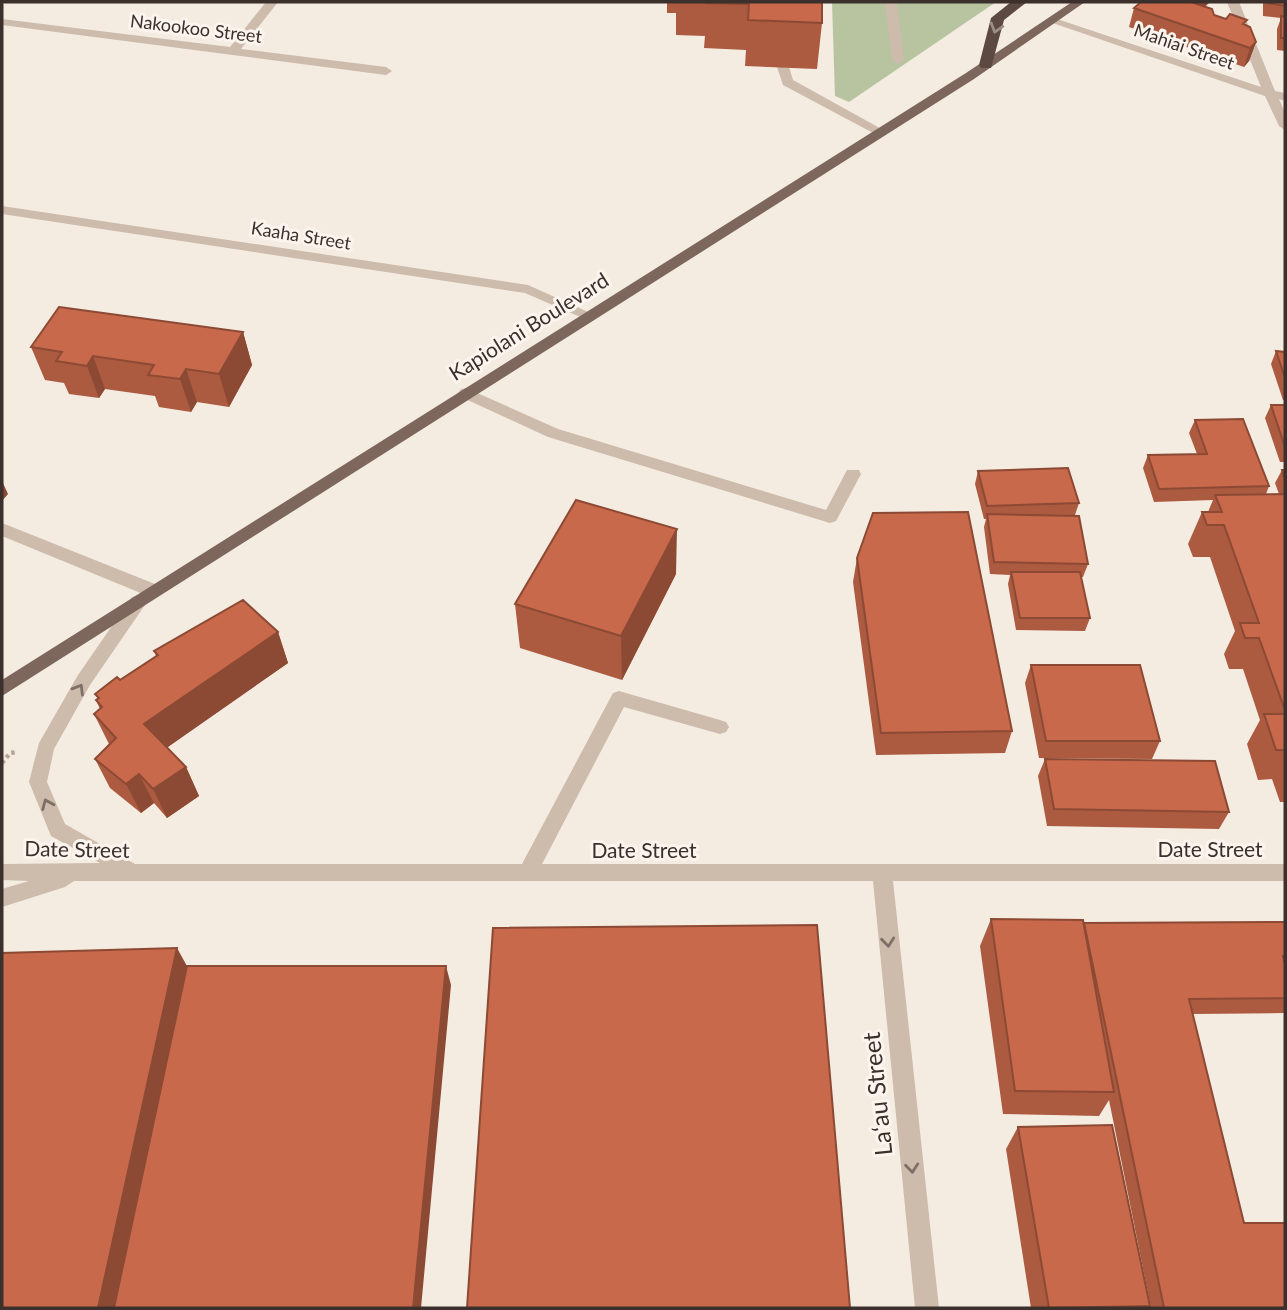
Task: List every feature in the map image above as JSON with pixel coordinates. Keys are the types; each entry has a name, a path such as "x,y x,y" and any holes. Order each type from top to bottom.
{"highway":[{"path":"986,65 998,18 1020,2"}],"main road":[{"name":"Kapiolani Boulevard","path":"3,688 986,65 1079,2"}],"street":[{"path":"233,51 272,2"},
{"path":"891,2 898,60"},
{"path":"1233,2 1285,127"},
{"name":"Mahiai Street","path":"1053,21 1270,94 1285,96"},
{"name":"Nakookoo Street","path":"2,22 386,71"},
{"path":"783,67 787,82 879,131"},
{"name":"Kaaha Street","path":"2,210 527,289 590,316"},
{"path":"466,393 553,433 830,517 853,474"},
{"path":"2,529 154,591"},
{"path":"135,874 58,830 38,782 45,748 84,680 138,602"},
{"path":"527,873 620,698 720,727"},
{"name":"Date Street","path":"2,872 1285,873"},
{"path":"2,898 82,873"},
{"name":"Laʻau Street","path":"882,874 928,1308"}],"green space":[{"path":"832,2 996,2 849,102 835,96"}],"building":[{"path":"706,2 822,2 822,23 748,20 749,4"},
{"path":"1141,2 1196,2 1194,3 1212,9 1214,15 1226,19 1230,14 1247,20 1243,24 1250,27 1256,42 1250,48 1134,8"},
{"path":"1285,2 1285,6 1268,3"},
{"path":"1281,16 1285,17 1285,38 1281,38"},
{"path":"59,307 243,332 219,374 186,369 180,379 148,375 154,365 93,356 87,366 56,361 62,352 31,347"},
{"path":"1276,351 1285,352 1285,378"},
{"path":"1271,405 1285,405 1285,447"},
{"path":"1243,419 1269,486 1159,489 1148,455 1207,454 1195,420"},
{"path":"1068,468 1079,503 987,506 978,471"},
{"path":"1285,494 1285,710 1259,638 1245,638 1240,623 1259,623 1224,525 1207,525 1202,512 1222,512 1215,495"},
{"path":"576,500 677,529 621,636 515,604"},
{"path":"968,512 1012,731 881,733 857,558 873,513"},
{"path":"987,514 1079,516 1088,564 994,562"},
{"path":"1011,572 1080,572 1090,618 1020,618"},
{"path":"243,600 278,632 144,724 186,767 153,789 139,774 126,784 95,759 116,738 94,714 102,707 95,694 117,677 120,680 158,655 154,651"},
{"path":"1031,665 1140,665 1160,741 1046,741"},
{"path":"1264,714 1285,714 1285,750 1276,750"},
{"path":"1045,759 1215,761 1229,812 1054,809"},
{"path":"991,919 1083,920 1114,1092 1015,1091"},
{"path":"1285,922 1285,998 1189,999 1244,1223 1285,1223 1285,1308 1164,1308 1084,923"},
{"path":"817,925 850,1308 467,1308 493,928"},
{"path":"177,948 98,1308 2,1308 2,953"},
{"path":"187,966 446,966 413,1308 114,1308"},
{"path":"1112,1125 1150,1306 1049,1308 1018,1127"}]}
